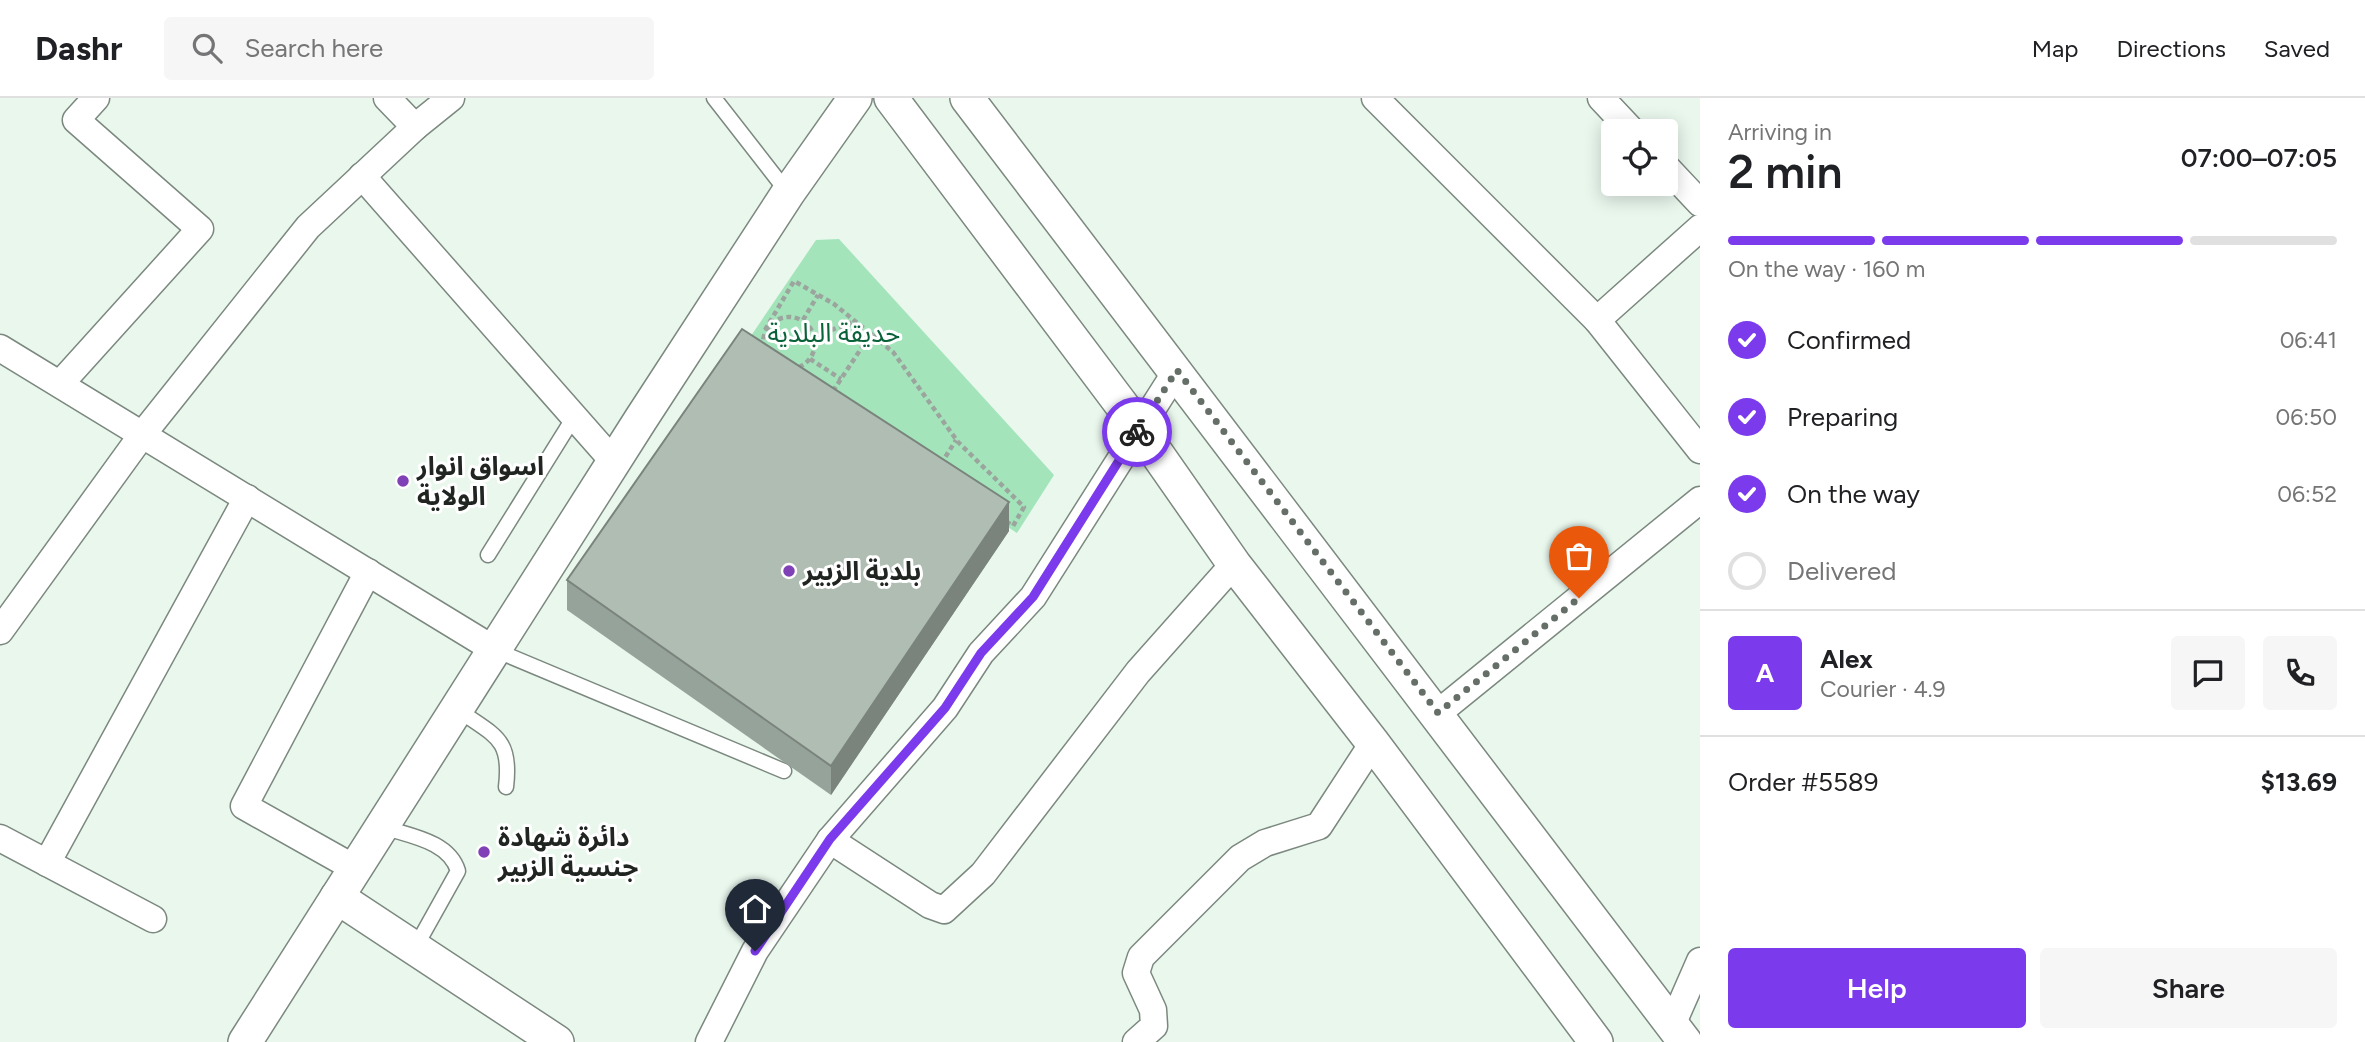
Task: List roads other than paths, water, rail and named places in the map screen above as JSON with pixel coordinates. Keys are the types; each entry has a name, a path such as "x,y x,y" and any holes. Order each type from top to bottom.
{"street":[{"path":"60,384 200,229 76,120 96,98"},
{"path":"387,98 415,127"},
{"path":"5,614 307,226 415,127 451,98"},
{"path":"245,1042 614,462 788,193 855,98"},
{"path":"891,98 1139,428 1234,564 1373,743 1596,1042"},
{"path":"967,98 1438,713 1678,1033"},
{"path":"1375,98 1597,320 1700,450"},
{"path":"1601,98 1621,119"},
{"path":"362,176 614,462"},
{"path":"1678,180 1700,203"},
{"path":"1597,320 1700,228"},
{"path":"0,348 495,650"},
{"path":"709,1042 755,951 830,839 945,708 981,653 1033,597 1177,370"},
{"path":"47,863 247,498"},
{"path":"1438,713 1700,500"},
{"path":"830,839 930,905 944,910 983,874 1138,672 1234,564"},
{"path":"356,869 244,806 368,572"},
{"path":"1136,1042 1154,1026 1153,1010 1136,973 1141,957 1240,858 1265,843 1319,826 1373,743"},
{"path":"0,838 153,919"},
{"path":"337,897 557,1042"},
{"path":"1678,1033 1700,961"}],"lane":[{"path":"714,98 788,193"},
{"path":"488,555 573,417"},
{"path":"495,650 784,771"},
{"path":"457,709 503,745 509,760 506,787"},
{"path":"383,827 445,848 455,860 458,871 415,948"}],"place":[{"name":"اسواق انوار الولاية","path":"403,481"},
{"name":"بلدية الزبير","path":"789,571"},
{"name":"دائرة شهادة جنسية الزبير","path":"484,852"}],"park label":[{"name":"حديقة البلدية","path":"834,333"}]}
